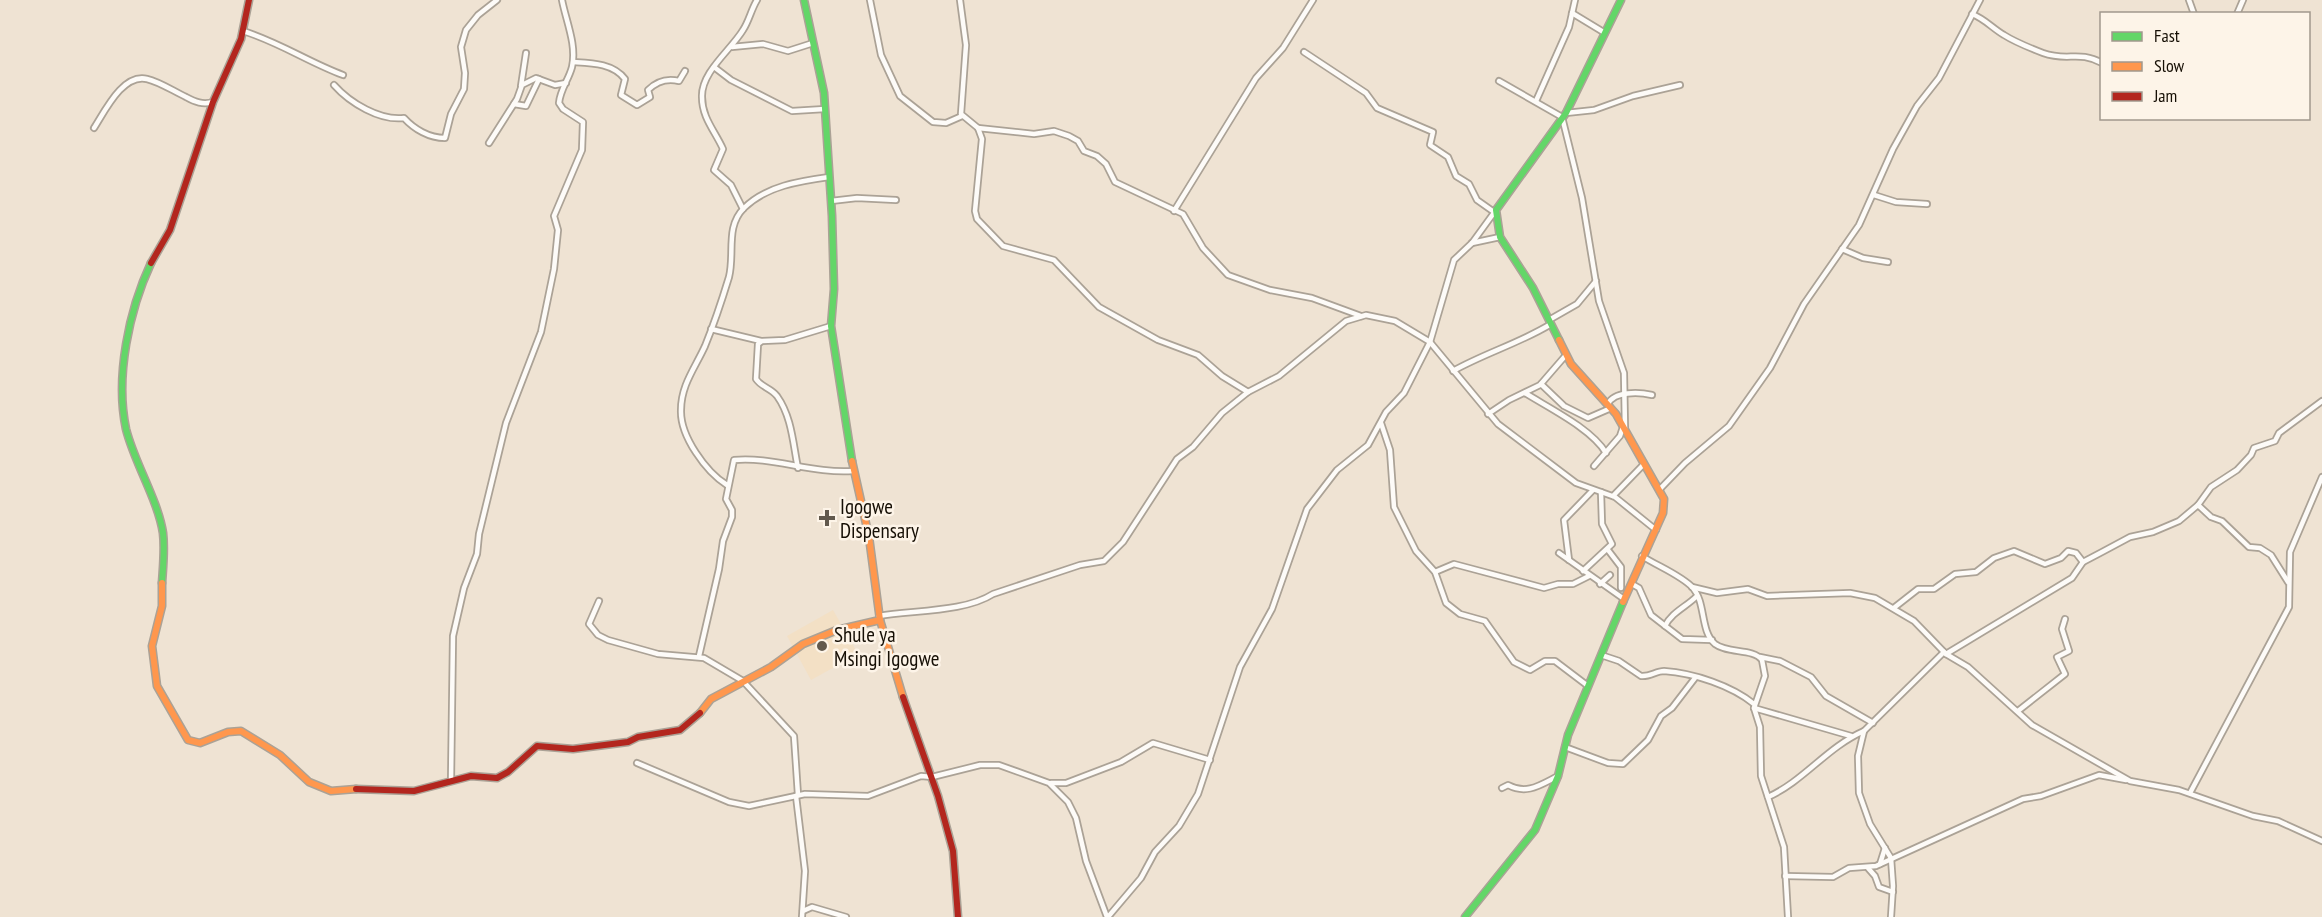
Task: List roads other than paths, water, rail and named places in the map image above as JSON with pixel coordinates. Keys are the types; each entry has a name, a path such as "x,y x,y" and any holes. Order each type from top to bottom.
{"street":[{"path":"249,0 243,31 213,102 170,230 156,252 139,290 129,326 123,368 126,428 163,532 162,606 153,646 158,690 181,731 191,742 200,743 228,732 241,731 280,755 309,782 321,789 414,791 471,776 502,776 537,746 566,749 628,742 642,736 680,730 696,718 711,699 812,639 880,618 946,609 986,600 993,594 1071,568 1104,561 1123,542 1177,459 1193,447 1222,412 1248,392 1279,376 1346,321 1361,316 1380,316 1395,321 1430,342 1488,414 1565,476 1593,490 1613,496 1657,531"},
{"path":"334,85 343,94 374,114 392,119 404,118 412,127 429,135 445,137 452,114 464,89 465,73 461,45 466,30 478,15 497,0"},
{"path":"451,781 453,636 461,599 477,554 479,534 506,423 525,379 549,298 558,232 555,213 583,146 583,122 563,109 560,103 573,62 572,36 567,26 562,0"},
{"path":"743,209 731,185 713,169 723,149 708,124 702,96 704,84 744,28 748,15 757,0"},
{"path":"804,0 823,82 834,289 831,326 853,471 870,537 880,618 905,704 932,777 953,851 958,917"},
{"path":"870,0 881,55 900,96 933,122 946,123 962,116"},
{"path":"960,0 966,45 962,116"},
{"path":"1174,211 1256,78 1283,48 1313,0"},
{"path":"1536,101 1550,64 1560,50 1575,0"},
{"path":"638,763 740,806 797,796 868,796 921,776 932,777 993,764 1049,783 1057,788 1073,808 1086,861 1108,917 1141,878 1155,852 1185,817 1198,795 1239,667 1272,609 1303,517 1323,485 1337,470 1368,445 1386,412 1404,393 1430,342 1454,260 1472,243 1564,115 1621,0"},
{"path":"1660,489 1684,463 1729,426 1770,368 1804,304 1859,225 1874,195 1882,171 1901,135 1917,106 1939,78 1980,0"},
{"path":"1572,13 1605,33"},
{"path":"1972,14 1990,22 2006,36 2046,54 2068,59 2082,55 2100,62"},
{"path":"243,31 284,46 319,66 343,75"},
{"path":"732,47 761,44 788,51 813,43"},
{"path":"1304,52 1366,93 1377,108 1433,132 1430,144 1448,157 1456,176 1469,184 1478,200 1495,211"},
{"path":"489,143 514,104 521,86 526,53"},
{"path":"573,62 595,62 619,73 625,80 621,95 637,105 650,97 648,89 663,80 679,81 685,71"},
{"path":"714,68 731,80 792,111 825,109"},
{"path":"94,128 113,100 126,85 136,79 150,80 197,102 213,102"},
{"path":"521,86 539,79 555,85 566,83"},
{"path":"514,104 526,106 539,79"},
{"path":"1499,81 1564,115 1594,110 1633,96 1680,85"},
{"path":"1564,115 1579,181 1599,301 1624,373 1624,426 1620,436 1594,466"},
{"path":"962,116 978,128 1034,134 1054,131 1069,136 1079,142 1081,149 1097,156 1106,164 1113,180 1186,217 1203,248 1228,274 1270,290 1312,298 1361,316"},
{"path":"978,128 982,140 976,216 1000,243 1009,248 1054,260 1099,307 1158,340 1198,355 1217,372 1248,392"},
{"path":"727,485 705,467 685,430 681,412 683,392 711,329 733,258 732,228 743,209 755,200 786,185 829,177"},
{"path":"1874,195 1896,202 1927,204"},
{"path":"831,201 857,198 896,200"},
{"path":"1465,917 1532,834 1558,776 1565,747 1588,686 1642,556 1657,531 1664,507 1660,489 1610,403 1578,375 1566,355 1533,288 1500,237 1496,226 1495,211"},
{"path":"1472,243 1500,237"},
{"path":"1842,249 1863,258 1888,262"},
{"path":"1454,371 1485,354 1533,335 1577,304 1596,281"},
{"path":"711,329 762,341 785,340 831,326"},
{"path":"762,341 758,347 756,379 773,391 781,402 791,427 798,468"},
{"path":"1488,414 1509,400 1541,384 1566,355"},
{"path":"1541,384 1564,406 1588,418 1625,394 1652,395"},
{"path":"1526,393 1581,429 1601,444 1606,453"},
{"path":"1768,797 1783,790 1820,758 1851,736 1864,731 1945,653 2072,578 2083,562 2130,537 2170,526 2198,505 2207,490 2234,473 2252,455 2254,448 2275,441 2279,433 2322,401"},
{"path":"1381,423 1390,450 1394,507 1416,551 1435,572 1448,606 1460,614 1485,621 1518,665 1530,670 1545,662 1555,661 1588,686"},
{"path":"699,656 719,569 723,541 732,517 732,510 727,501 727,485 734,460 753,460 798,468 853,471"},
{"path":"1613,496 1644,464"},
{"path":"2190,793 2284,617 2290,599 2288,570 2293,542 2322,477"},
{"path":"1569,560 1564,520 1593,490"},
{"path":"1583,571 1608,550 1612,543 1602,524 1601,492"},
{"path":"2198,505 2211,517 2222,521 2249,547 2260,548 2271,555 2289,584"},
{"path":"1608,550 1621,567 1621,588"},
{"path":"1895,607 1918,589 1934,590 1955,574 1976,572 1994,558 2014,550 2045,564 2072,552 2083,562"},
{"path":"1559,553 1624,599"},
{"path":"1642,556 1692,586 1723,594 1748,589 1767,596 1792,593 1857,593 1895,607 1926,631 1945,653 1968,667 2032,725 2130,781"},
{"path":"1435,572 1454,564 1544,588 1558,584 1574,584 1589,576"},
{"path":"1600,584 1611,575"},
{"path":"1613,592 1631,585 1639,588 1652,615 1682,639 1712,640 1723,648 1780,661 1811,677 1826,696 1873,723"},
{"path":"1692,586 1712,640"},
{"path":"1665,626 1672,614 1685,608 1697,596"},
{"path":"599,601 589,620 591,629 601,637 658,654 699,656 743,681 794,736 797,796 805,871 803,914"},
{"path":"2018,711 2065,674 2057,657 2069,651 2062,629 2066,619"},
{"path":"1601,655 1619,662 1641,676 1663,671 1695,678 1737,692 1754,706 1851,736"},
{"path":"1760,657 1765,676 1754,706 1760,727 1761,776 1784,847 1788,917"},
{"path":"1565,747 1608,763 1623,764 1647,740 1661,716 1672,708 1695,678"},
{"path":"1864,731 1858,756 1859,793 1870,824 1891,858 1893,892 1891,917"},
{"path":"1049,783 1072,781 1121,762 1153,743 1210,760"},
{"path":"1502,788 1508,785 1520,790 1536,788 1558,776"},
{"path":"1785,876 1824,878 1838,876 1849,868 1868,868 1952,833 2023,799 2041,796 2099,776 2171,787 2253,816 2278,821 2322,841"},
{"path":"1880,864 1885,848"},
{"path":"1868,868 1875,876 1879,887 1893,892"},
{"path":"803,914 812,907 846,917"}],"place":[{"name":"Igogwe Dispensary","path":"827,518"},
{"name":"Shule ya Msingi Igogwe","path":"822,646"}]}
